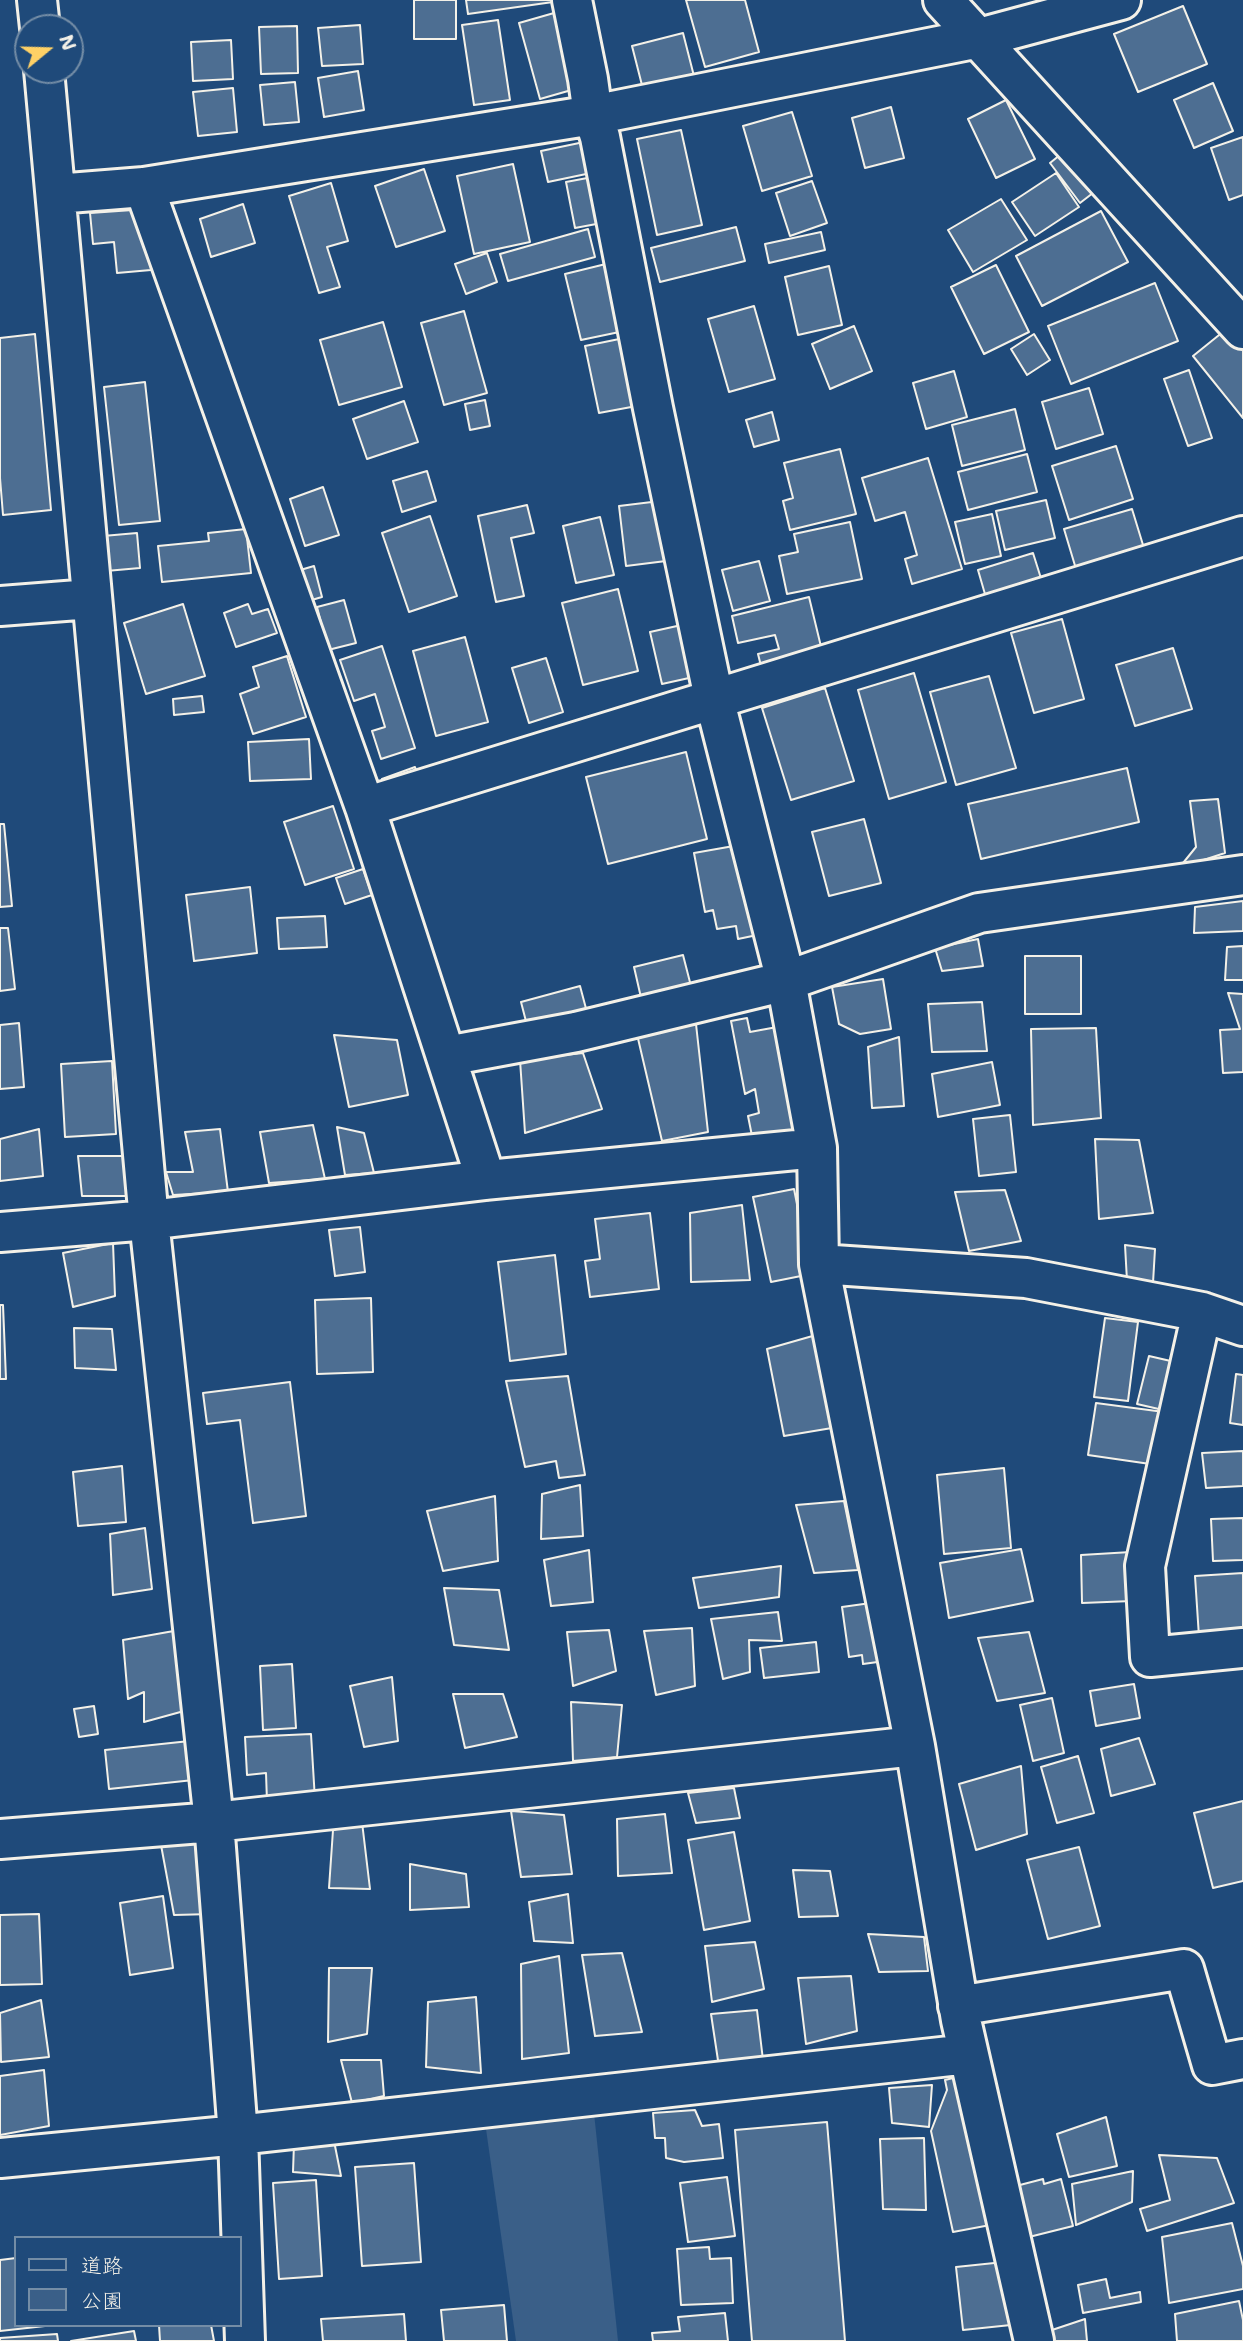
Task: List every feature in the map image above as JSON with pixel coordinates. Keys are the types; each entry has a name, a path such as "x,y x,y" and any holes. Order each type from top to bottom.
{"street":[{"path":"572,0 655,422 713,698 786,981 817,1148 819,1264 915,1746 958,2006 1034,2341"},
{"path":"943,0 1243,329"},
{"path":"56,194 144,187 593,115 979,38 1121,0"},
{"path":"45,84 149,1220 214,1822 239,2135 242,2236"},
{"path":"144,187 365,807 486,1180"},
{"path":"365,807 1243,536"},
{"path":"0,606 91,599"},
{"path":"447,1056 576,1032 786,981 979,914 1243,875"},
{"path":"0,1232 149,1220 486,1180 817,1148"},
{"path":"819,1264 1026,1278 1202,1312 1243,1326"},
{"path":"1202,1312 1145,1566 1150,1657 1243,1648"},
{"path":"0,1839 214,1822 915,1746"},
{"path":"958,2006 1184,1969 1212,2065 1243,2059"},
{"path":"0,2158 239,2135 968,2054"},
{"path":"242,2238 245,2341"}],"green space":[{"path":"594,2113 618,2341 516,2341 486,2129"}],"building":[{"path":"414,0 456,0 456,39 414,39"},
{"path":"466,0 553,0 553,2 468,14"},
{"path":"686,0 745,0 759,52 705,67"},
{"path":"1183,6 1207,64 1138,92 1114,34"},
{"path":"561,11 582,87 540,99 519,23"},
{"path":"498,20 510,100 474,105 462,25"},
{"path":"360,25 363,64 322,66 318,28"},
{"path":"297,26 298,73 261,74 259,27"},
{"path":"683,33 696,84 645,97 632,46"},
{"path":"231,40 233,79 193,81 191,42"},
{"path":"358,71 364,110 324,117 318,78"},
{"path":"295,82 299,122 264,125 260,85"},
{"path":"1213,83 1233,131 1194,148 1174,100"},
{"path":"233,88 237,132 198,136 193,92"},
{"path":"1006,100 1035,159 996,178 968,119"},
{"path":"891,107 904,158 865,168 852,118"},
{"path":"792,112 812,176 762,191 743,126"},
{"path":"681,130 702,225 657,235 637,139"},
{"path":"1243,137 1243,195 1229,200 1211,148"},
{"path":"584,142 591,173 548,182 541,151"},
{"path":"1071,146 1102,186 1080,203 1050,163"},
{"path":"513,164 530,242 474,254 457,176"},
{"path":"424,169 445,231 396,247 375,186"},
{"path":"1056,173 1079,207 1035,236 1012,202"},
{"path":"598,176 607,222 575,228 566,182"},
{"path":"812,181 827,223 790,236 776,193"},
{"path":"331,183 348,241 327,247 340,287 319,293 289,196"},
{"path":"1001,199 1027,240 973,272 948,230"},
{"path":"243,204 255,243 211,257 200,219"},
{"path":"147,209 151,270 117,273 114,242 93,244 90,213"},
{"path":"1101,211 1128,262 1042,306 1016,256"},
{"path":"736,227 745,261 660,282 651,248"},
{"path":"588,229 595,257 508,281 500,254"},
{"path":"821,232 825,250 769,263 765,244"},
{"path":"487,253 497,282 466,294 455,264"},
{"path":"614,262 629,330 581,340 565,274"},
{"path":"996,265 1029,332 984,354 951,287"},
{"path":"829,266 842,325 798,335 785,277"},
{"path":"1155,283 1178,341 1071,384 1048,326"},
{"path":"754,306 775,379 729,392 708,319"},
{"path":"464,311 487,393 444,405 421,323"},
{"path":"383,322 402,387 339,405 320,340"},
{"path":"854,326 872,371 830,389 812,344"},
{"path":"1229,327 1243,344 1243,418 1193,356"},
{"path":"35,334 51,510 3,515 0,478 0,338"},
{"path":"1034,334 1050,360 1027,375 1011,349"},
{"path":"629,337 642,405 599,413 585,346"},
{"path":"1189,370 1212,438 1188,446 1164,379"},
{"path":"954,371 967,417 926,429 913,383"},
{"path":"145,382 160,521 119,525 104,387"},
{"path":"1089,388 1103,434 1056,449 1042,402"},
{"path":"485,400 490,426 470,430 465,404"},
{"path":"404,401 418,442 367,459 353,419"},
{"path":"1015,409 1025,450 962,466 952,425"},
{"path":"772,412 779,440 754,447 746,420"},
{"path":"1116,446 1133,499 1069,520 1052,466"},
{"path":"840,449 856,514 790,530 783,501 793,498 784,463"},
{"path":"1027,454 1037,492 968,510 958,472"},
{"path":"928,458 962,569 912,584 905,559 917,555 905,512 875,521 862,478"},
{"path":"427,471 436,501 402,512 393,481"},
{"path":"323,487 339,535 305,546 290,499"},
{"path":"1046,500 1055,538 1005,550 996,511"},
{"path":"660,501 666,561 626,566 619,506"},
{"path":"527,505 534,533 511,538 524,596 496,602 478,516"},
{"path":"1132,509 1147,558 1079,579 1064,529"},
{"path":"992,514 1001,556 965,564 955,522"},
{"path":"430,516 457,596 409,612 382,533"},
{"path":"600,517 614,575 576,583 563,526"},
{"path":"850,522 862,579 787,594 779,556 798,552 794,534"},
{"path":"246,529 251,573 162,582 158,546 209,541 208,533"},
{"path":"137,533 140,568 106,571 103,536"},
{"path":"1033,553 1045,591 989,608 978,570"},
{"path":"759,561 770,601 733,611 722,570"},
{"path":"314,566 322,597 298,604 290,573"},
{"path":"618,589 638,671 583,685 562,603"},
{"path":"809,597 824,659 763,674 758,654 779,649 775,635 738,643 732,616"},
{"path":"344,600 356,643 328,650 317,607"},
{"path":"183,604 205,676 146,694 124,623"},
{"path":"248,604 252,614 268,609 277,633 236,647 224,613"},
{"path":"1062,619 1084,699 1034,713 1011,633"},
{"path":"686,624 698,676 662,684 650,632"},
{"path":"465,637 488,722 436,736 413,651"},
{"path":"382,646 415,748 381,759 372,731 385,727 375,694 354,701 340,660"},
{"path":"1173,648 1192,709 1135,726 1116,665"},
{"path":"287,656 306,717 253,734 240,694 259,687 253,667"},
{"path":"546,658 563,712 529,723 512,668"},
{"path":"914,673 946,782 889,799 858,690"},
{"path":"989,676 1016,768 956,785 930,692"},
{"path":"825,688 854,781 791,800 762,708"},
{"path":"202,696 204,712 174,715 173,699"},
{"path":"309,739 311,779 250,781 248,742"},
{"path":"686,752 707,839 608,864 586,777"},
{"path":"415,767 421,785 389,797 382,779"},
{"path":"1127,768 1139,822 981,859 968,804"},
{"path":"1218,799 1225,853 1179,868 1196,847 1190,801"},
{"path":"333,806 354,869 305,885 284,822"},
{"path":"864,819 881,883 829,896 812,832"},
{"path":"0,824 4,824 12,906 0,907"},
{"path":"745,844 762,934 738,939 736,926 717,929 713,910 705,912 694,853"},
{"path":"363,869 372,895 345,904 336,878"},
{"path":"250,887 257,953 194,961 186,895"},
{"path":"1243,901 1243,931 1194,933 1195,907"},
{"path":"325,916 327,947 279,949 277,918"},
{"path":"0,928 8,928 15,989 0,991"},
{"path":"978,939 983,966 942,971 935,948"},
{"path":"1243,946 1243,980 1225,980 1227,947"},
{"path":"683,955 692,990 642,1002 634,967"},
{"path":"1025,956 1081,956 1081,1014 1025,1014"},
{"path":"883,979 891,1029 860,1034 839,1024 832,987"},
{"path":"580,986 588,1016 529,1033 521,1002"},
{"path":"1228,993 1243,994 1243,1072 1223,1073 1220,1030 1240,1029"},
{"path":"982,1002 987,1051 932,1052 928,1004"},
{"path":"747,1018 750,1032 777,1027 797,1134 753,1141 748,1116 759,1113 755,1089 745,1094 731,1021"},
{"path":"19,1023 24,1087 0,1089 0,1025"},
{"path":"696,1024 708,1132 662,1141 636,1030"},
{"path":"1096,1028 1101,1118 1033,1125 1031,1029"},
{"path":"334,1035 397,1040 408,1095 349,1107"},
{"path":"899,1037 904,1106 872,1108 868,1047"},
{"path":"583,1053 602,1109 525,1133 520,1060"},
{"path":"112,1061 116,1134 65,1137 61,1064"},
{"path":"992,1062 1000,1105 938,1117 932,1074"},
{"path":"1010,1115 1016,1172 979,1176 973,1119"},
{"path":"313,1125 325,1179 269,1183 260,1132"},
{"path":"337,1127 364,1133 374,1173 345,1175"},
{"path":"39,1129 43,1176 0,1181 0,1139"},
{"path":"220,1129 228,1192 173,1195 166,1172 193,1172 185,1132"},
{"path":"1095,1139 1139,1140 1153,1213 1099,1219"},
{"path":"78,1156 141,1156 140,1196 82,1196"},
{"path":"794,1189 811,1274 771,1282 753,1197"},
{"path":"1005,1190 1021,1241 969,1251 955,1192"},
{"path":"742,1205 750,1280 691,1282 690,1213"},
{"path":"650,1213 659,1289 590,1297 585,1261 600,1259 595,1219"},
{"path":"360,1227 365,1272 335,1276 329,1230"},
{"path":"113,1243 115,1296 73,1307 63,1253"},
{"path":"1125,1245 1155,1249 1153,1283 1127,1281"},
{"path":"555,1255 566,1354 510,1361 498,1262"},
{"path":"371,1298 373,1372 317,1374 315,1300"},
{"path":"0,1305 3,1305 6,1379 0,1379"},
{"path":"1105,1318 1138,1322 1128,1401 1094,1397"},
{"path":"74,1328 112,1329 116,1370 75,1368"},
{"path":"816,1335 832,1428 784,1436 767,1349"},
{"path":"1149,1356 1188,1365 1176,1413 1137,1404"},
{"path":"1236,1374 1243,1375 1243,1425 1230,1423"},
{"path":"568,1376 585,1475 559,1478 556,1461 525,1467 506,1381"},
{"path":"290,1382 306,1516 253,1523 240,1420 207,1424 203,1393"},
{"path":"1096,1403 1164,1412 1157,1465 1088,1455"},
{"path":"1243,1451 1243,1486 1206,1488 1202,1453"},
{"path":"122,1466 126,1522 78,1526 73,1472"},
{"path":"1004,1468 1011,1548 944,1554 937,1475"},
{"path":"580,1485 583,1536 541,1539 542,1494"},
{"path":"495,1496 498,1561 443,1571 427,1511"},
{"path":"844,1501 858,1570 814,1573 796,1505"},
{"path":"1243,1518 1243,1560 1213,1561 1211,1519"},
{"path":"145,1528 152,1589 113,1595 110,1534"},
{"path":"1021,1549 1033,1601 949,1618 940,1563"},
{"path":"589,1550 593,1602 551,1606 544,1560"},
{"path":"1131,1552 1132,1601 1082,1603 1081,1555"},
{"path":"781,1566 779,1597 699,1608 693,1578"},
{"path":"1243,1573 1243,1634 1199,1637 1195,1576"},
{"path":"444,1588 499,1590 509,1650 454,1645"},
{"path":"878,1602 885,1661 863,1664 862,1655 849,1657 842,1607"},
{"path":"778,1612 782,1641 749,1640 750,1672 723,1679 711,1619"},
{"path":"692,1628 695,1686 656,1695 644,1631"},
{"path":"185,1629 195,1708 144,1722 144,1692 128,1699 123,1640"},
{"path":"609,1630 616,1671 573,1686 567,1632"},
{"path":"1029,1632 1045,1693 997,1701 978,1638"},
{"path":"816,1642 819,1672 764,1678 760,1648"},
{"path":"292,1664 296,1728 263,1730 260,1666"},
{"path":"392,1677 398,1741 364,1747 350,1686"},
{"path":"1134,1684 1140,1718 1096,1726 1090,1691"},
{"path":"453,1694 503,1694 517,1737 465,1748"},
{"path":"1052,1698 1064,1753 1033,1761 1020,1705"},
{"path":"571,1702 622,1705 617,1757 573,1761"},
{"path":"94,1706 98,1734 79,1737 74,1709"},
{"path":"311,1734 315,1800 267,1802 266,1773 247,1775 245,1737"},
{"path":"1139,1738 1155,1784 1111,1796 1101,1749"},
{"path":"199,1740 203,1779 109,1789 105,1750"},
{"path":"1078,1756 1094,1813 1057,1823 1041,1767"},
{"path":"1021,1766 1027,1834 976,1850 959,1784"},
{"path":"734,1788 740,1818 696,1823 688,1793"},
{"path":"1243,1801 1243,1881 1213,1888 1194,1813"},
{"path":"511,1811 564,1815 572,1874 521,1877"},
{"path":"665,1814 672,1873 618,1876 617,1819"},
{"path":"362,1822 370,1889 329,1888 333,1830"},
{"path":"734,1832 750,1921 704,1930 688,1840"},
{"path":"203,1843 212,1914 174,1915 161,1845"},
{"path":"1079,1847 1100,1926 1048,1939 1027,1860"},
{"path":"410,1864 466,1874 469,1907 410,1910"},
{"path":"793,1870 830,1871 838,1916 799,1917"},
{"path":"568,1894 573,1943 534,1941 529,1902"},
{"path":"163,1896 173,1968 130,1975 120,1903"},
{"path":"39,1914 42,1984 0,1985 0,1915"},
{"path":"868,1934 924,1937 928,1971 879,1972"},
{"path":"755,1942 764,1989 712,2002 705,1946"},
{"path":"622,1953 642,2032 595,2036 582,1955"},
{"path":"559,1956 569,2053 522,2059 521,1964"},
{"path":"329,1968 372,1968 367,2034 328,2042"},
{"path":"851,1976 857,2031 806,2044 798,1978"},
{"path":"476,1997 481,2073 426,2067 428,2002"},
{"path":"41,2000 49,2057 1,2062 0,2013"},
{"path":"757,2010 763,2060 719,2067 711,2014"},
{"path":"341,2060 381,2060 384,2096 352,2103"},
{"path":"44,2070 49,2126 0,2135 0,2076"},
{"path":"969,2074 1001,2223 953,2232 931,2131 947,2090 945,2080"},
{"path":"932,2085 929,2127 892,2123 889,2088"},
{"path":"695,2110 702,2126 719,2124 723,2158 684,2162 666,2158 665,2138 655,2138 653,2113"},
{"path":"1106,2117 1117,2166 1069,2177 1057,2134"},
{"path":"827,2122 845,2341 752,2341 735,2130"},
{"path":"924,2138 926,2210 883,2209 880,2139"},
{"path":"334,2141 341,2176 293,2172 294,2143"},
{"path":"1159,2155 1217,2158 1234,2203 1147,2231 1140,2209 1170,2200"},
{"path":"414,2163 421,2262 362,2266 355,2167"},
{"path":"1133,2171 1132,2202 1076,2225 1072,2184"},
{"path":"727,2177 735,2236 688,2242 680,2183"},
{"path":"1043,2179 1044,2184 1061,2179 1073,2226 1029,2237 1016,2186"},
{"path":"316,2180 322,2276 279,2279 273,2183"},
{"path":"1232,2223 1243,2266 1243,2289 1169,2303 1162,2237"},
{"path":"709,2247 710,2259 731,2258 733,2303 681,2305 677,2249"},
{"path":"14,2258 14,2327 36,2327 0,2331 0,2260"},
{"path":"1004,2262 1011,2325 963,2330 956,2267"},
{"path":"1106,2279 1110,2298 1140,2292 1141,2302 1083,2313 1078,2285"},
{"path":"1239,2301 1243,2341 1177,2341 1175,2314"},
{"path":"504,2305 507,2341 444,2341 441,2310"},
{"path":"725,2313 728,2341 653,2341 652,2333 680,2331 678,2317"},
{"path":"404,2314 406,2341 323,2341 321,2319"},
{"path":"1085,2319 1087,2341 1052,2341 1049,2331"},
{"path":"159,2327 211,2327 214,2341 160,2341"},
{"path":"134,2331 136,2341 71,2341"},
{"path":"57,2334 58,2341 0,2341 0,2338"}]}
